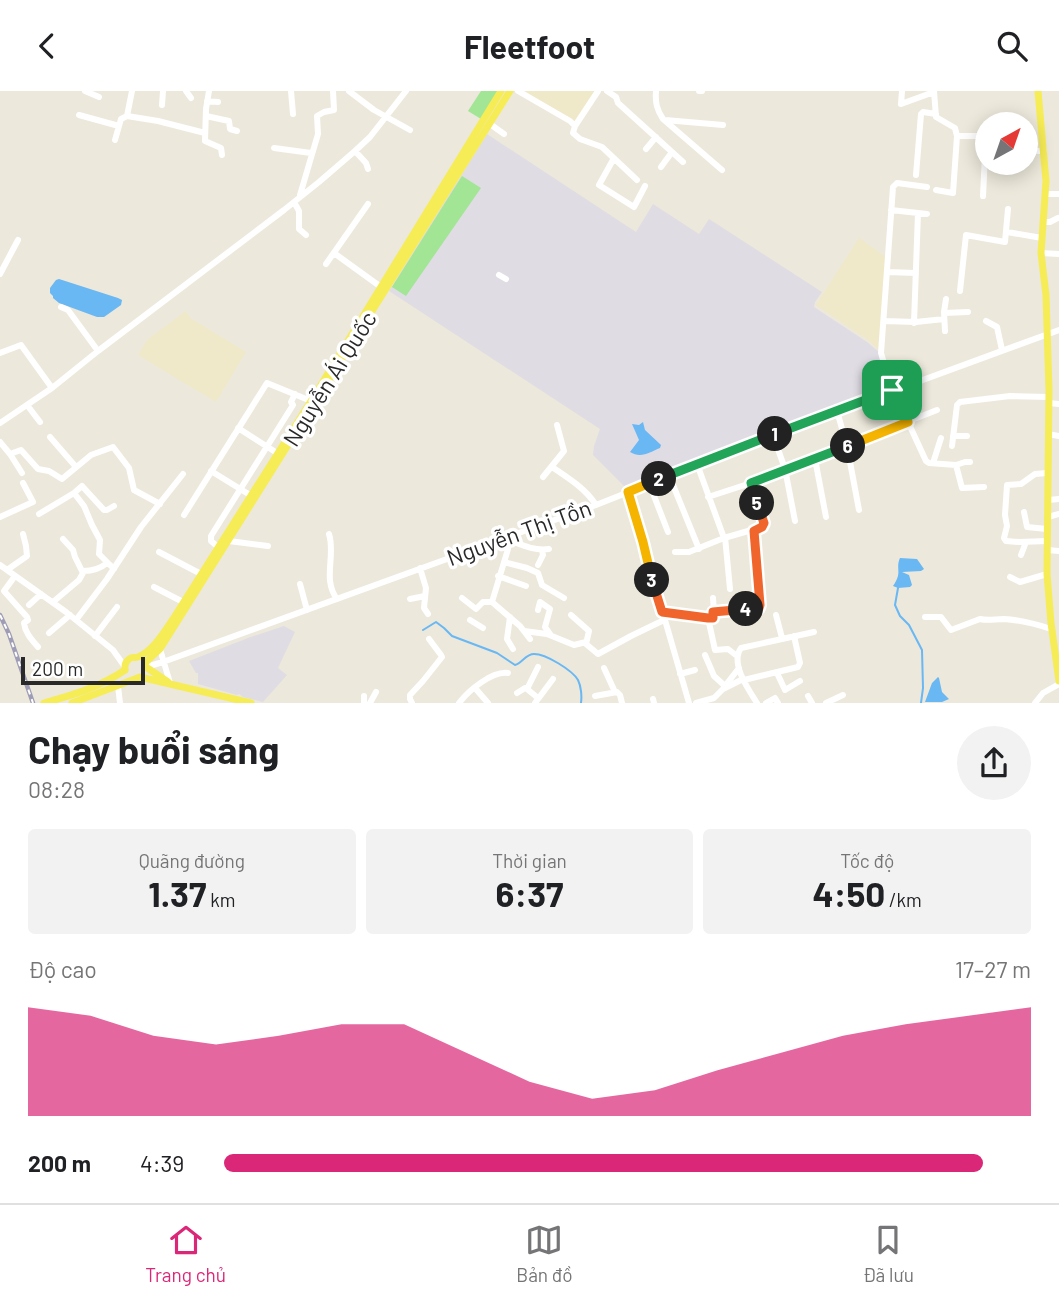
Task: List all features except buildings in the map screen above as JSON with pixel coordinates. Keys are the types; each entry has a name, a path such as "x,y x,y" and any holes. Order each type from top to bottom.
{"main road":[{"path":"384,289 501,91"},
{"name":"Nguyễn Ái Quốc","path":"146,665 160,649 250,495 510,91"},
{"path":"1038,91 1044,151 1045,194 1041,253 1049,397 1047,574 1059,682"},
{"name":"Nguyễn Ái Quốc","path":"136,657 150,648 161,636 201,574 229,541 384,289"},
{"path":"44,702 78,693 106,681 125,669 127,660 136,657 171,685"},
{"path":"72,702 137,678 145,671 146,665"},
{"path":"125,669 130,676 137,678 251,702"}],"street":[{"path":"85,91 99,97"},
{"path":"127,116 132,91"},
{"path":"162,105 163,91"},
{"path":"186,91 191,98"},
{"path":"209,91 206,142 221,148 222,155"},
{"path":"291,91 293,114"},
{"path":"306,235 299,229 296,199 317,134 317,116 334,110 333,91"},
{"path":"349,91 372,109 410,130"},
{"path":"0,423 52,388 310,189 355,152 405,91"},
{"path":"519,91 575,126"},
{"path":"598,91 573,133 602,147 637,180"},
{"path":"607,91 683,162"},
{"path":"656,91 657,110 663,119 722,170"},
{"path":"902,91 901,104 934,92 938,118 955,128 957,136 953,193 936,190"},
{"path":"207,101 218,102"},
{"path":"916,175 921,114 936,114"},
{"path":"79,115 119,126"},
{"path":"115,139 121,118 127,116 205,133"},
{"path":"206,116 229,121 230,129 237,131"},
{"path":"663,119 723,125"},
{"path":"490,124 504,134"},
{"path":"957,136 975,136"},
{"path":"646,149 656,137"},
{"path":"274,148 311,153"},
{"path":"1038,151 1044,151"},
{"path":"355,152 368,169"},
{"path":"661,167 673,152"},
{"path":"614,158 599,185 634,207 645,186"},
{"path":"983,195 984,175"},
{"path":"928,187 896,183 893,187 881,353 927,463 956,465 970,462"},
{"path":"302,187 310,189"},
{"path":"1045,194 1059,194"},
{"path":"326,264 368,204"},
{"path":"960,291 966,235 1005,242 1009,209"},
{"path":"891,211 927,214"},
{"path":"914,323 918,213"},
{"path":"1043,222 1058,218"},
{"path":"1007,232 1042,239"},
{"path":"0,274 18,240"},
{"path":"334,253 384,289"},
{"path":"1041,253 1059,254"},
{"path":"887,272 916,273"},
{"path":"945,331 946,299"},
{"path":"61,307 68,310 98,351"},
{"path":"884,321 914,323 968,312"},
{"path":"986,321 997,327 1002,350"},
{"name":"Nguyễn Thị Tồn","path":"146,665 163,662 509,538 773,435 1059,330"},
{"path":"0,353 21,345 52,388"},
{"path":"184,515 267,383 311,401"},
{"path":"952,446 957,405 960,402 1010,396 1049,397 1059,391"},
{"path":"218,547 210,537 293,405 291,402 295,394"},
{"path":"1049,397 1059,404"},
{"path":"27,404 40,422"},
{"path":"708,497 815,459 937,410"},
{"path":"837,411 847,446 859,510"},
{"path":"543,477 564,449 557,425"},
{"path":"237,428 277,453"},
{"path":"1048,434 1059,436"},
{"path":"773,435 785,469 795,521"},
{"path":"953,436 967,436"},
{"path":"50,437 76,467"},
{"path":"933,463 941,438"},
{"path":"0,442 22,473"},
{"path":"10,454 20,450 38,469 49,471 62,479 91,455 113,447 130,468 134,490 160,504"},
{"path":"815,459 826,517"},
{"path":"697,464 725,538 730,589"},
{"path":"956,465 961,488 984,487"},
{"path":"552,467 580,487 596,505"},
{"path":"211,471 250,495"},
{"path":"1047,473 1036,474 1022,484 1006,486 1007,526 1004,540 1047,545 1059,551"},
{"path":"49,633 73,618 114,569 141,527 183,474"},
{"path":"669,475 699,549"},
{"path":"0,517 33,502 23,483"},
{"path":"649,483 668,532"},
{"path":"675,552 689,552 762,527 764,523 751,483"},
{"path":"39,514 83,486 104,510 114,506"},
{"path":"628,492 689,702"},
{"path":"74,493 84,506 100,540 99,554 114,569"},
{"path":"1048,500 1059,499"},
{"path":"1024,512 1027,527 1047,529"},
{"path":"1048,517 1059,514"},
{"path":"713,612 760,607 754,531"},
{"path":"7,570 27,556 23,534"},
{"path":"329,534 332,550 329,573 332,591 337,599"},
{"path":"530,639 492,601 509,538 526,547 545,549 538,565"},
{"path":"53,602 79,580 83,571 73,550 64,539"},
{"path":"229,541 268,546"},
{"path":"633,543 643,542"},
{"path":"1021,555 1026,542"},
{"path":"159,552 201,574"},
{"path":"504,562 538,573 542,585 564,598"},
{"path":"83,571 92,571 107,563"},
{"path":"0,565 53,602 113,650 136,657"},
{"path":"511,580 514,566"},
{"path":"420,568 426,588 424,608 428,614"},
{"path":"1010,577 1020,582 1047,574"},
{"path":"15,576 4,591 27,617 24,626 38,647"},
{"path":"498,576 527,586"},
{"path":"300,585 307,610"},
{"path":"153,587 183,603"},
{"path":"29,605 41,594"},
{"path":"410,599 425,596"},
{"path":"463,598 476,609"},
{"path":"662,612 713,618 713,599"},
{"path":"483,628 470,621 476,609 484,602 492,601"},
{"path":"538,610 540,602 550,609 545,627 551,636"},
{"path":"95,636 117,607"},
{"path":"571,615 589,631 586,642"},
{"path":"776,615 782,638"},
{"path":"510,617 507,641 513,649"},
{"path":"925,617 941,617 951,630 980,619 1014,620 1054,631"},
{"path":"708,618 715,650 728,649 737,656"},
{"path":"586,642 596,653 600,653 664,620"},
{"path":"524,631 577,645 586,642"},
{"path":"757,702 739,668 737,656 741,648 814,632"},
{"path":"722,689 744,680 798,667 799,656 794,636"},
{"path":"412,702 410,695 442,657 429,639"},
{"path":"673,649 681,646"},
{"path":"160,649 171,685"},
{"path":"113,650 125,669"},
{"path":"705,655 722,689 723,702"},
{"path":"527,689 538,667"},
{"path":"604,668 622,702"},
{"path":"696,702 709,701 739,668"},
{"path":"680,674 695,670"},
{"path":"459,702 467,693 496,674 508,673"},
{"path":"776,673 785,690 800,681"},
{"path":"527,689 537,700 553,678"},
{"path":"1035,702 1059,682"},
{"path":"118,686 120,702"},
{"path":"475,688 488,702"},
{"path":"517,693 527,689"},
{"path":"366,700 376,692"},
{"path":"595,696 615,692"},
{"path":"826,702 843,695"},
{"path":"766,702 775,698 778,702"}],"shaded area":[{"path":"597,91 575,123 525,93"},
{"path":"487,134 636,232 653,204 699,234 709,219 822,292 814,307 880,353 890,389 628,490 593,455 600,429 389,291"},
{"path":"859,238 887,258 880,351 816,305"},
{"path":"186,311 190,318 246,352 216,402 138,355 147,340"},
{"path":"284,626 295,632 278,668 287,675 263,702 198,684 198,673 189,661"}],"green space":[{"path":"481,91 498,91 481,119 468,111"},
{"path":"462,176 481,188 406,296 392,287"}],"water":[{"path":"59,279 118,298 122,300 121,305 104,317 97,317 59,303 50,293 50,288"},
{"path":"643,422 645,430 661,445 649,453 638,455 630,452 639,440 632,424 639,425"},
{"path":"900,558 917,559 924,569 902,572 909,575 912,585 910,587 893,586 898,577"},
{"path":"938,677 942,692 949,699 942,702 925,702 932,683"}],"waterway":[{"path":"898,588 895,605 922,650 921,703"},
{"path":"423,630 436,622 452,636 497,653 515,665 531,654 552,660 565,667 578,680 581,703"}],"railway":[{"path":"0,615 33,703"}],"route":[{"path":"897,389 908,422 751,483 764,523 760,529 754,531 759,608 713,612 713,618 662,612 628,492 892,390 897,389"}]}
